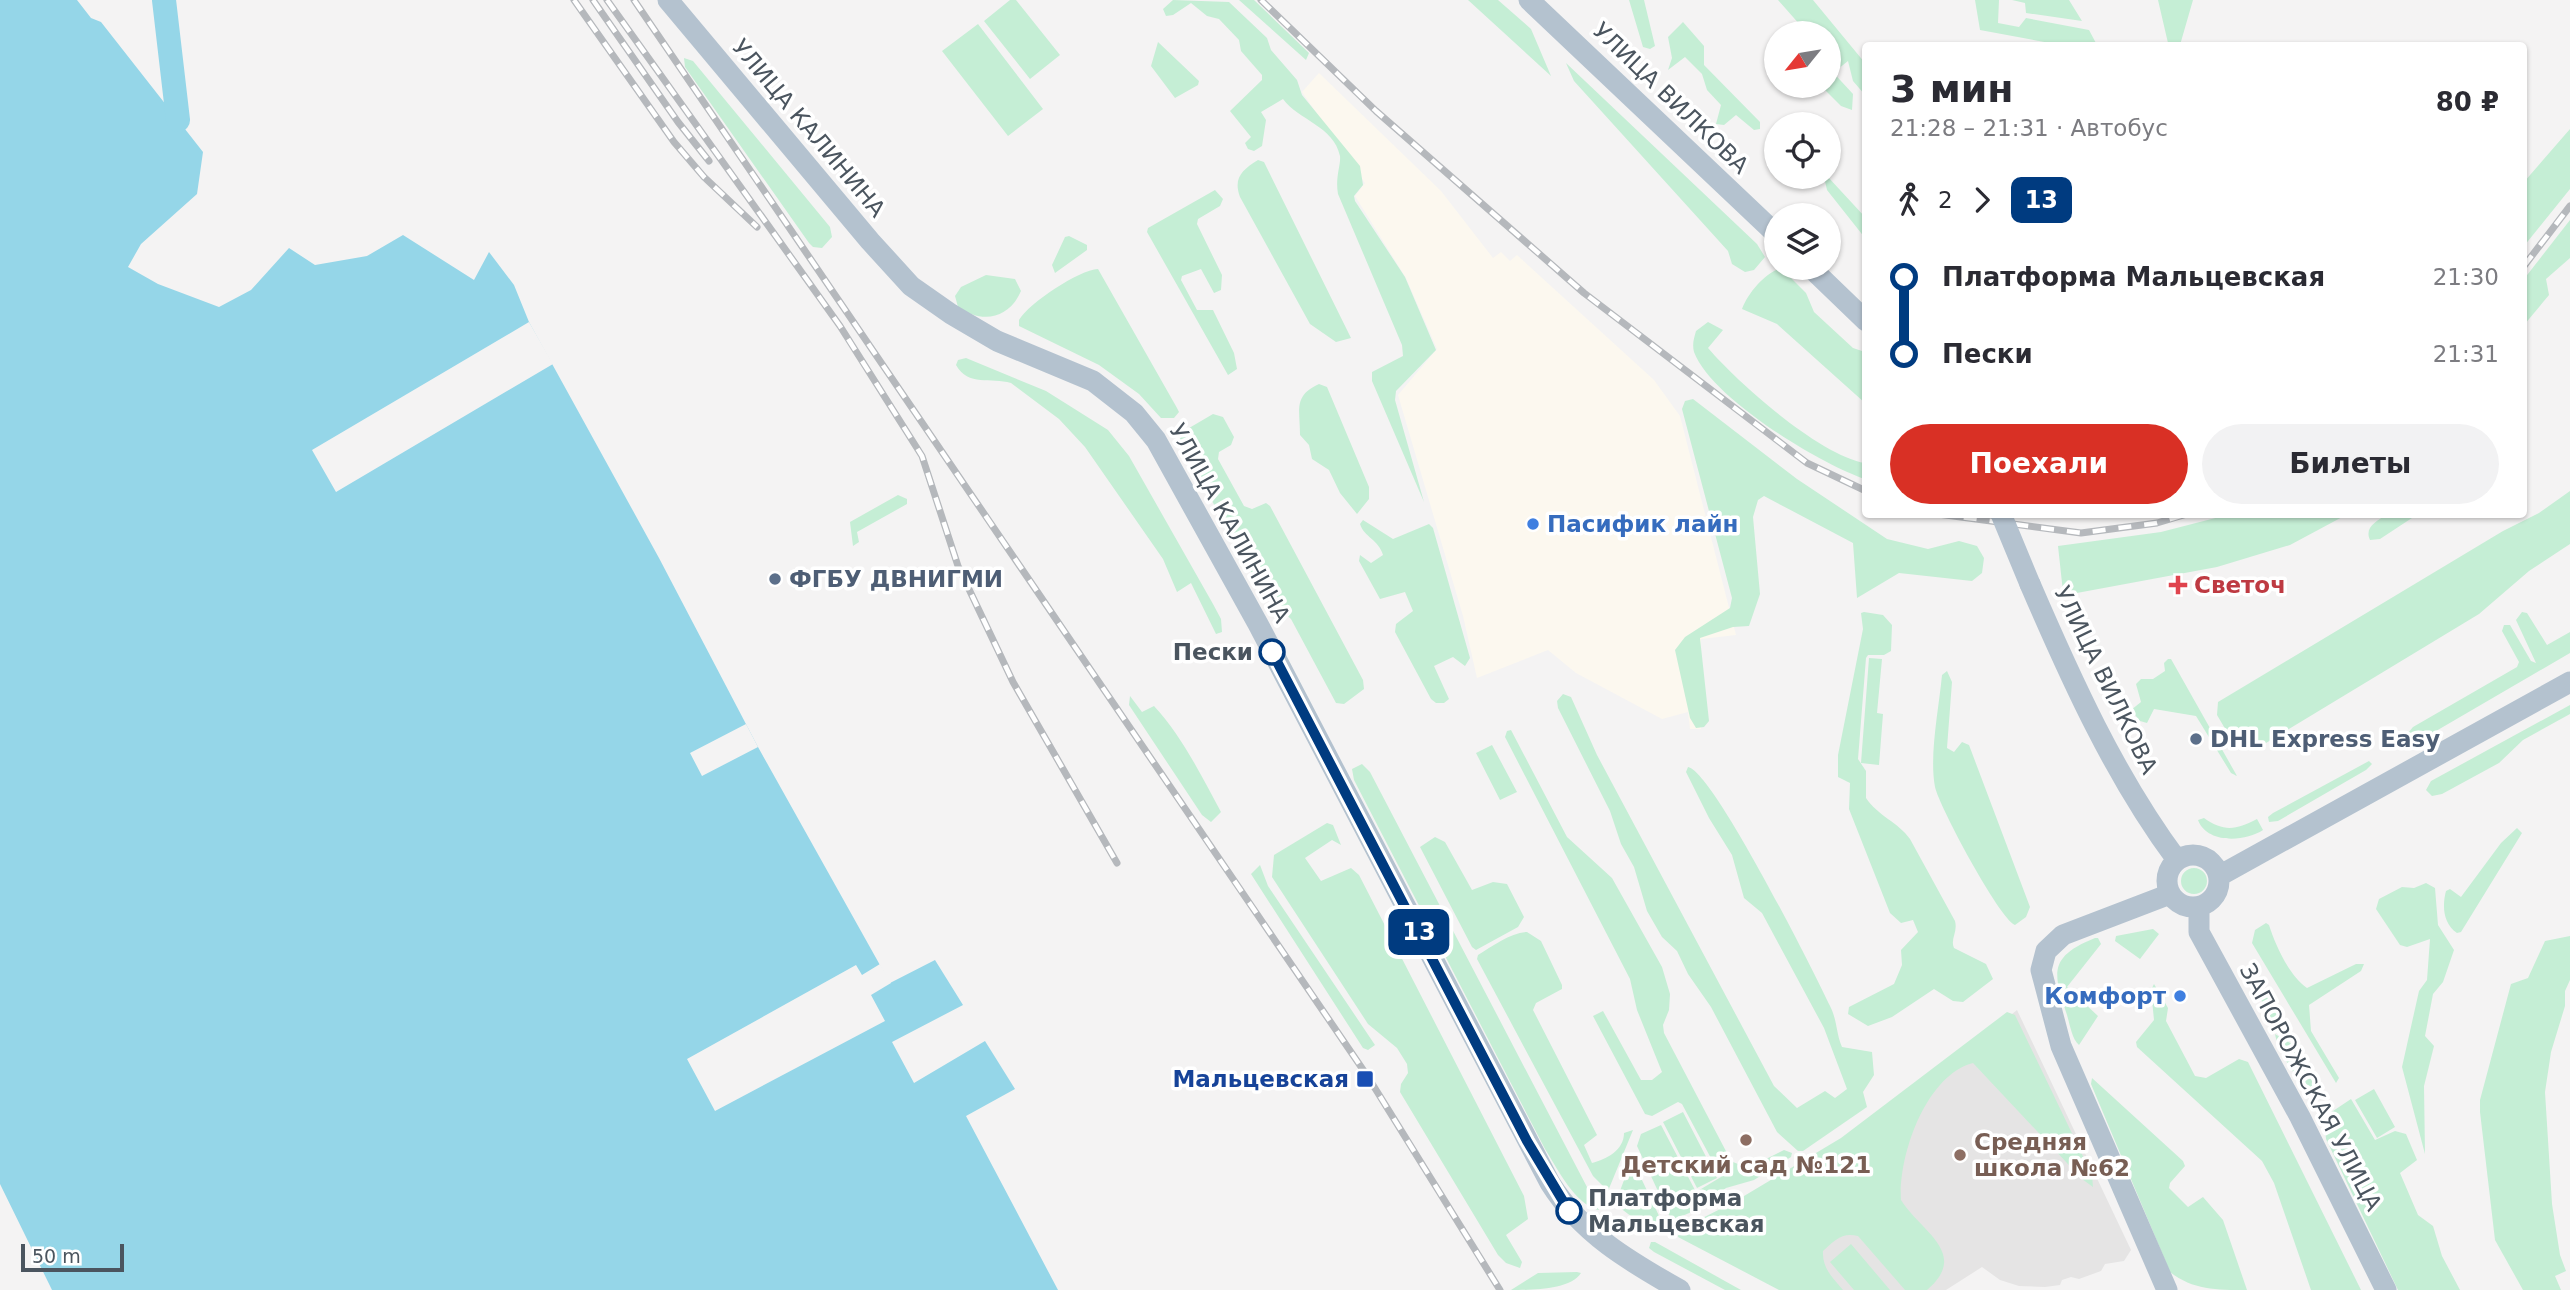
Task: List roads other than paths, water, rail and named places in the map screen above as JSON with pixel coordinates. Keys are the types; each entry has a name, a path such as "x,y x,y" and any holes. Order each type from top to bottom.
{"main road":[{"name":"УЛИЦА КАЛИНИНА","path":"668,0 870,241 911,286 997,341 1093,381 1135,413 1156,440 1258,624 1554,1189 1578,1221 1605,1245 1680,1290"},
{"name":"УЛИЦА ВИЛКОВА","path":"1529,0 1764,223"},
{"path":"1824,280 1862,316"},
{"name":"УЛИЦА ВИЛКОВА","path":"2003,518 2030,584 2105,744 2148,821 2177,860"},
{"path":"2219,876 2570,682"},
{"path":"2188,855 2200,856 2214,865 2219,876 2216,895 2199,907 2180,904 2170,894 2168,873 2177,860 2188,855"},
{"path":"2167,1290 2061,1046 2041,970 2046,951 2063,935 2170,894"},
{"name":"ЗАПОРОЖСКАЯ УЛИЦА","path":"2199,907 2199,932 2300,1117 2386,1290"}],"water":[{"path":"0,0 77,0 91,18 101,22 203,152 197,194 141,244 128,267 158,284 219,307 251,290 289,248 315,265 367,256 403,235 474,280 489,252 514,285 529,322 659,558 758,747 890,983 935,960 963,1005 892,1042 914,1083 985,1041 1015,1089 966,1116 1058,1290 52,1290 0,1184"}],"waterway":[{"path":"164,0 178,120"}],"railway":[{"path":"574,0 674,142 704,177 757,227"},
{"path":"593,0 678,122 709,161"},
{"path":"607,0 840,326 922,456 958,566 1013,682 1117,863"},
{"path":"634,0 1368,1077 1500,1290"},
{"path":"1261,0 1376,111 1584,293 1807,463 1862,489"},
{"path":"2527,262 2570,206"},
{"path":"1968,518 2081,533 2157,523 2174,518"}],"place":[{"name":"Пасифик лайн","path":"1533,524"},
{"name":"ФГБУ ДВНИГМИ","path":"775,579"},
{"name":"Светоч","path":"2178,585"},
{"name":"Пески","path":"1272,652"},
{"name":"DHL Express Easy","path":"2196,739"},
{"name":"Комфорт","path":"2180,996"},
{"name":"Мальцевская","path":"1365,1079"},
{"name":"Детский сад №121","path":"1746,1140"},
{"name":"Средняя школа №62","path":"1960,1155"},
{"name":"Платформа Мальцевская","path":"1569,1211"}]}
